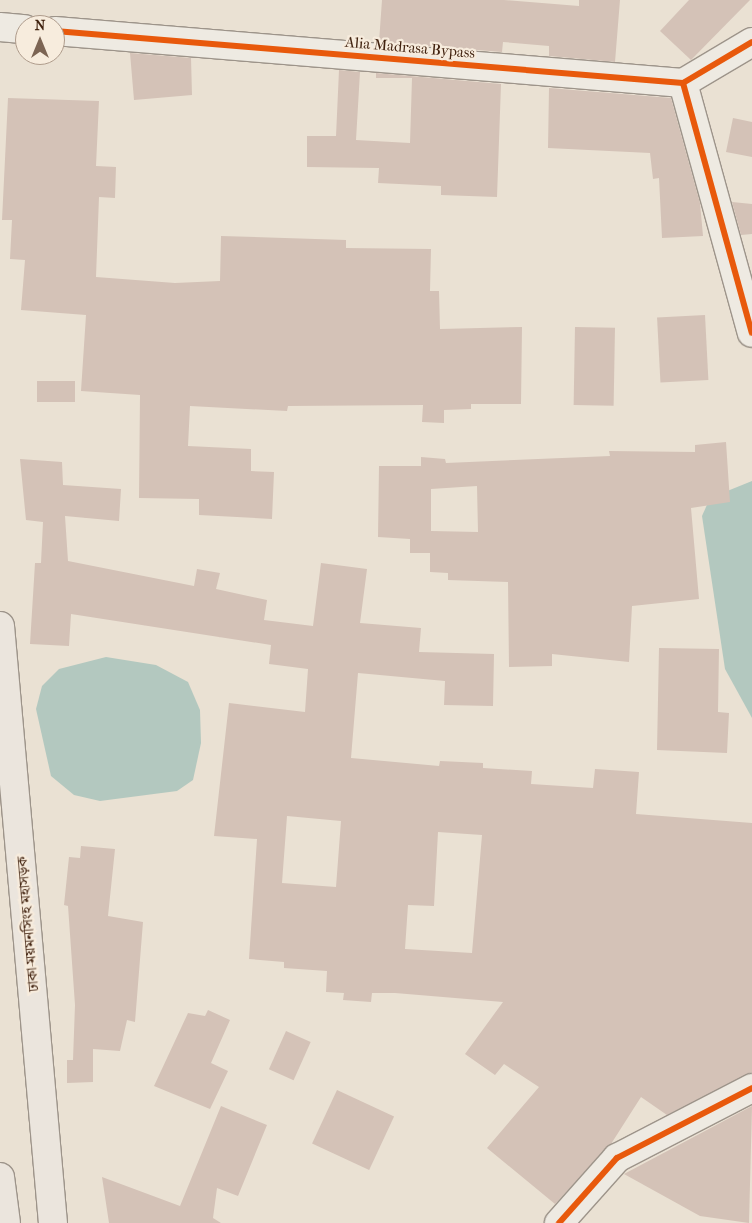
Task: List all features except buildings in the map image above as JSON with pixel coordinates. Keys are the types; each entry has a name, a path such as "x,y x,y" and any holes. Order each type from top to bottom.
{"main road":[{"name":"ঢাকা-ময়মনসিংহ মহাসড়ক","path":"0,626 52,1223"},
{"path":"0,1177 6,1223"}],"street":[{"path":"0,27 15,28"},
{"name":"Alia Madrasa Bypass","path":"65,32 683,83"},
{"path":"752,42 683,83 752,333"},
{"path":"559,1223 617,1158 666,1129 752,1088"}],"shaded area":[{"path":"752,481 752,718 725,669 702,516 710,498"},
{"path":"106,657 156,665 188,682 200,710 201,743 193,780 177,791 100,801 74,795 51,776 36,709 42,686 59,669"}],"cycle path":[{"path":"65,32 683,83 752,42"},
{"path":"683,83 752,333"},
{"path":"559,1223 617,1158 752,1088"}]}
